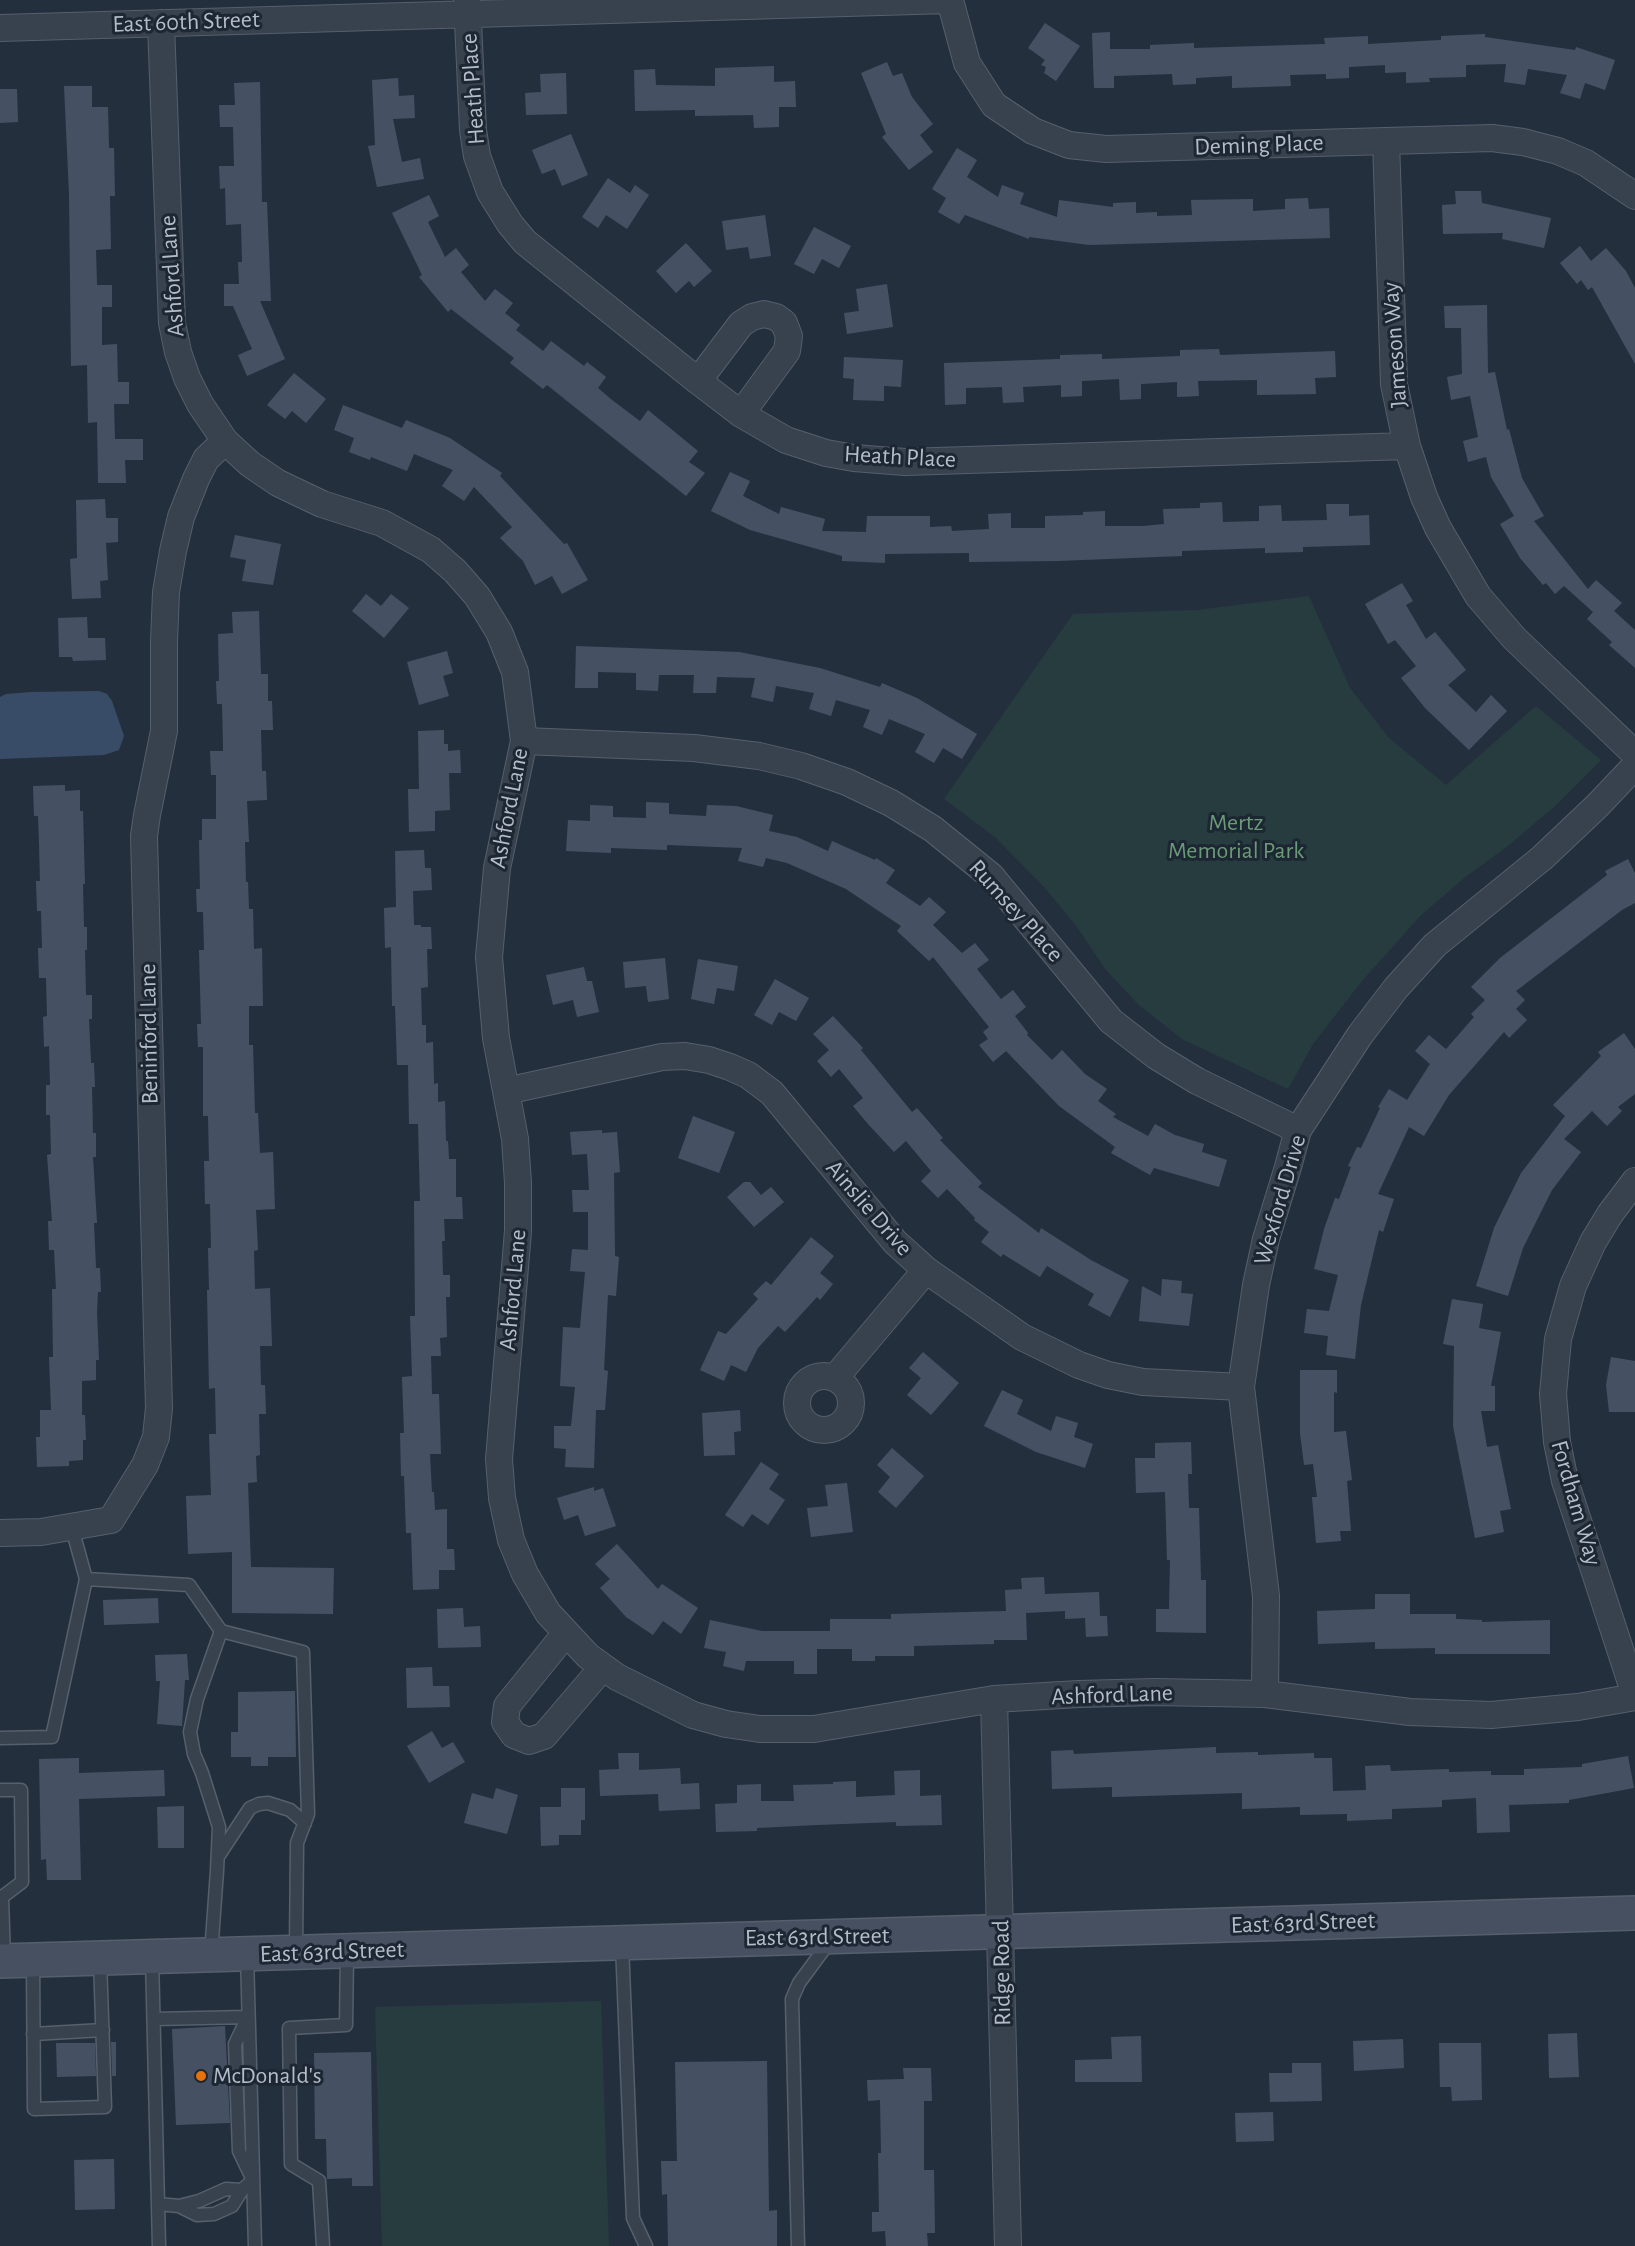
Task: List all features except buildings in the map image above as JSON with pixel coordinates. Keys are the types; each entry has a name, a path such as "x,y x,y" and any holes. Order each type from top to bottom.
{"main road":[{"name":"East 63rd Street","path":"12,1961 1635,1913"}],"street":[{"name":"East 60th Street","path":"0,28 161,23 467,7 949,0"},
{"name":"Deming Place","path":"949,0 967,63 994,105 1033,131 1069,145 1106,149 1492,138 1523,142 1558,151 1586,164 1635,196"},
{"name":"Heath Place","path":"467,7 472,130 477,156 490,192 510,224 525,242 741,414 786,440 826,453 879,461 905,462 1407,446"},
{"name":"Ashford Lane","path":"161,23 172,323 178,352 200,404 225,441 250,464 298,494 382,523 431,550 455,571 477,597 491,619 514,672 524,741 497,868 490,930 491,997 516,1150 519,1184 519,1231 499,1459 501,1498 511,1540 525,1574 548,1613 588,1656 617,1677 693,1715 726,1724 760,1729 825,1728 994,1699 1155,1692 1265,1694 1410,1712 1468,1715 1520,1714 1635,1696"},
{"name":"Jameson Way","path":"1386,141 1394,384 1407,446 1424,497 1438,528 1478,597 1514,638 1635,754"},
{"path":"699,381 741,324 752,317 764,314 776,317 784,323 789,336 787,351 741,414"},
{"name":"Beninford Lane","path":"0,1533 41,1532 111,1520 146,1465 159,1423 144,836 164,731 166,592 172,551 181,517 196,479 206,459 225,441"},
{"name":"Rumsey Place","path":"524,741 694,748 759,756 801,766 847,782 891,802 933,830 991,876 1111,1021 1156,1056 1197,1081 1298,1130"},
{"name":"Wexford Drive","path":"1265,1694 1266,1596 1241,1387 1256,1284 1266,1239 1298,1130 1360,1035 1396,988 1435,945 1542,858 1635,766"},
{"name":"Ainslie Drive","path":"506,1091 662,1057 686,1056 730,1067 748,1075 772,1093 895,1242 926,1270 1022,1337 1079,1365 1108,1375 1143,1382 1241,1387"},
{"name":"Fordham Way","path":"1635,1181 1610,1214 1593,1242 1573,1286 1558,1340 1553,1394 1557,1442 1565,1481 1635,1696"},
{"path":"836,1378 926,1270"},
{"path":"566,1633 507,1706 505,1722 514,1735 529,1741 544,1736 603,1667"},
{"name":"Ridge Road","path":"994,1699 1008,2246"}],"lane":[{"path":"0,1738 52,1737 86,1579 72,1528"},
{"path":"86,1579 189,1585 221,1631 303,1652 308,1814 297,1844 296,1953"},
{"path":"211,1955 219,1827 194,1754 190,1732 197,1699 221,1631"},
{"path":"0,1790 21,1790 22,1882 1,1896 12,1961 33,2034 34,2109 105,2107 100,1958"},
{"path":"218,1856 250,1808 268,1803 290,1810 304,1823"},
{"path":"798,2246 792,1999 799,1983 834,1936"},
{"path":"621,1943 633,2218 646,2246"},
{"path":"322,2246 319,2181 291,2164 289,2028 346,2025 347,1951"},
{"path":"247,1954 255,2246"},
{"path":"152,1957 159,2246"},
{"path":"154,2019 248,2017"},
{"path":"33,2034 103,2030"},
{"path":"179,2206 197,2215 214,2214 232,2206 242,2190 253,2180"},
{"path":"158,2205 179,2206 199,2201 226,2189 242,2190"}],"green space":[{"name":"Mertz Memorial Park","path":"1309,596 1350,688 1389,738 1446,785 1536,706 1601,760 1554,807 1420,916 1362,981 1313,1044 1288,1089 1182,1039 1139,1005 1106,970 1077,927 1045,888 995,837 944,799 1073,614 1197,610"},
{"path":"601,2001 609,2246 382,2246 375,2007"}],"water":[{"path":"99,691 107,694 112,701 124,736 119,750 104,755 0,759 0,697 6,694 32,692"}],"place":[{"name":"McDonald's","path":"201,2076"}]}
